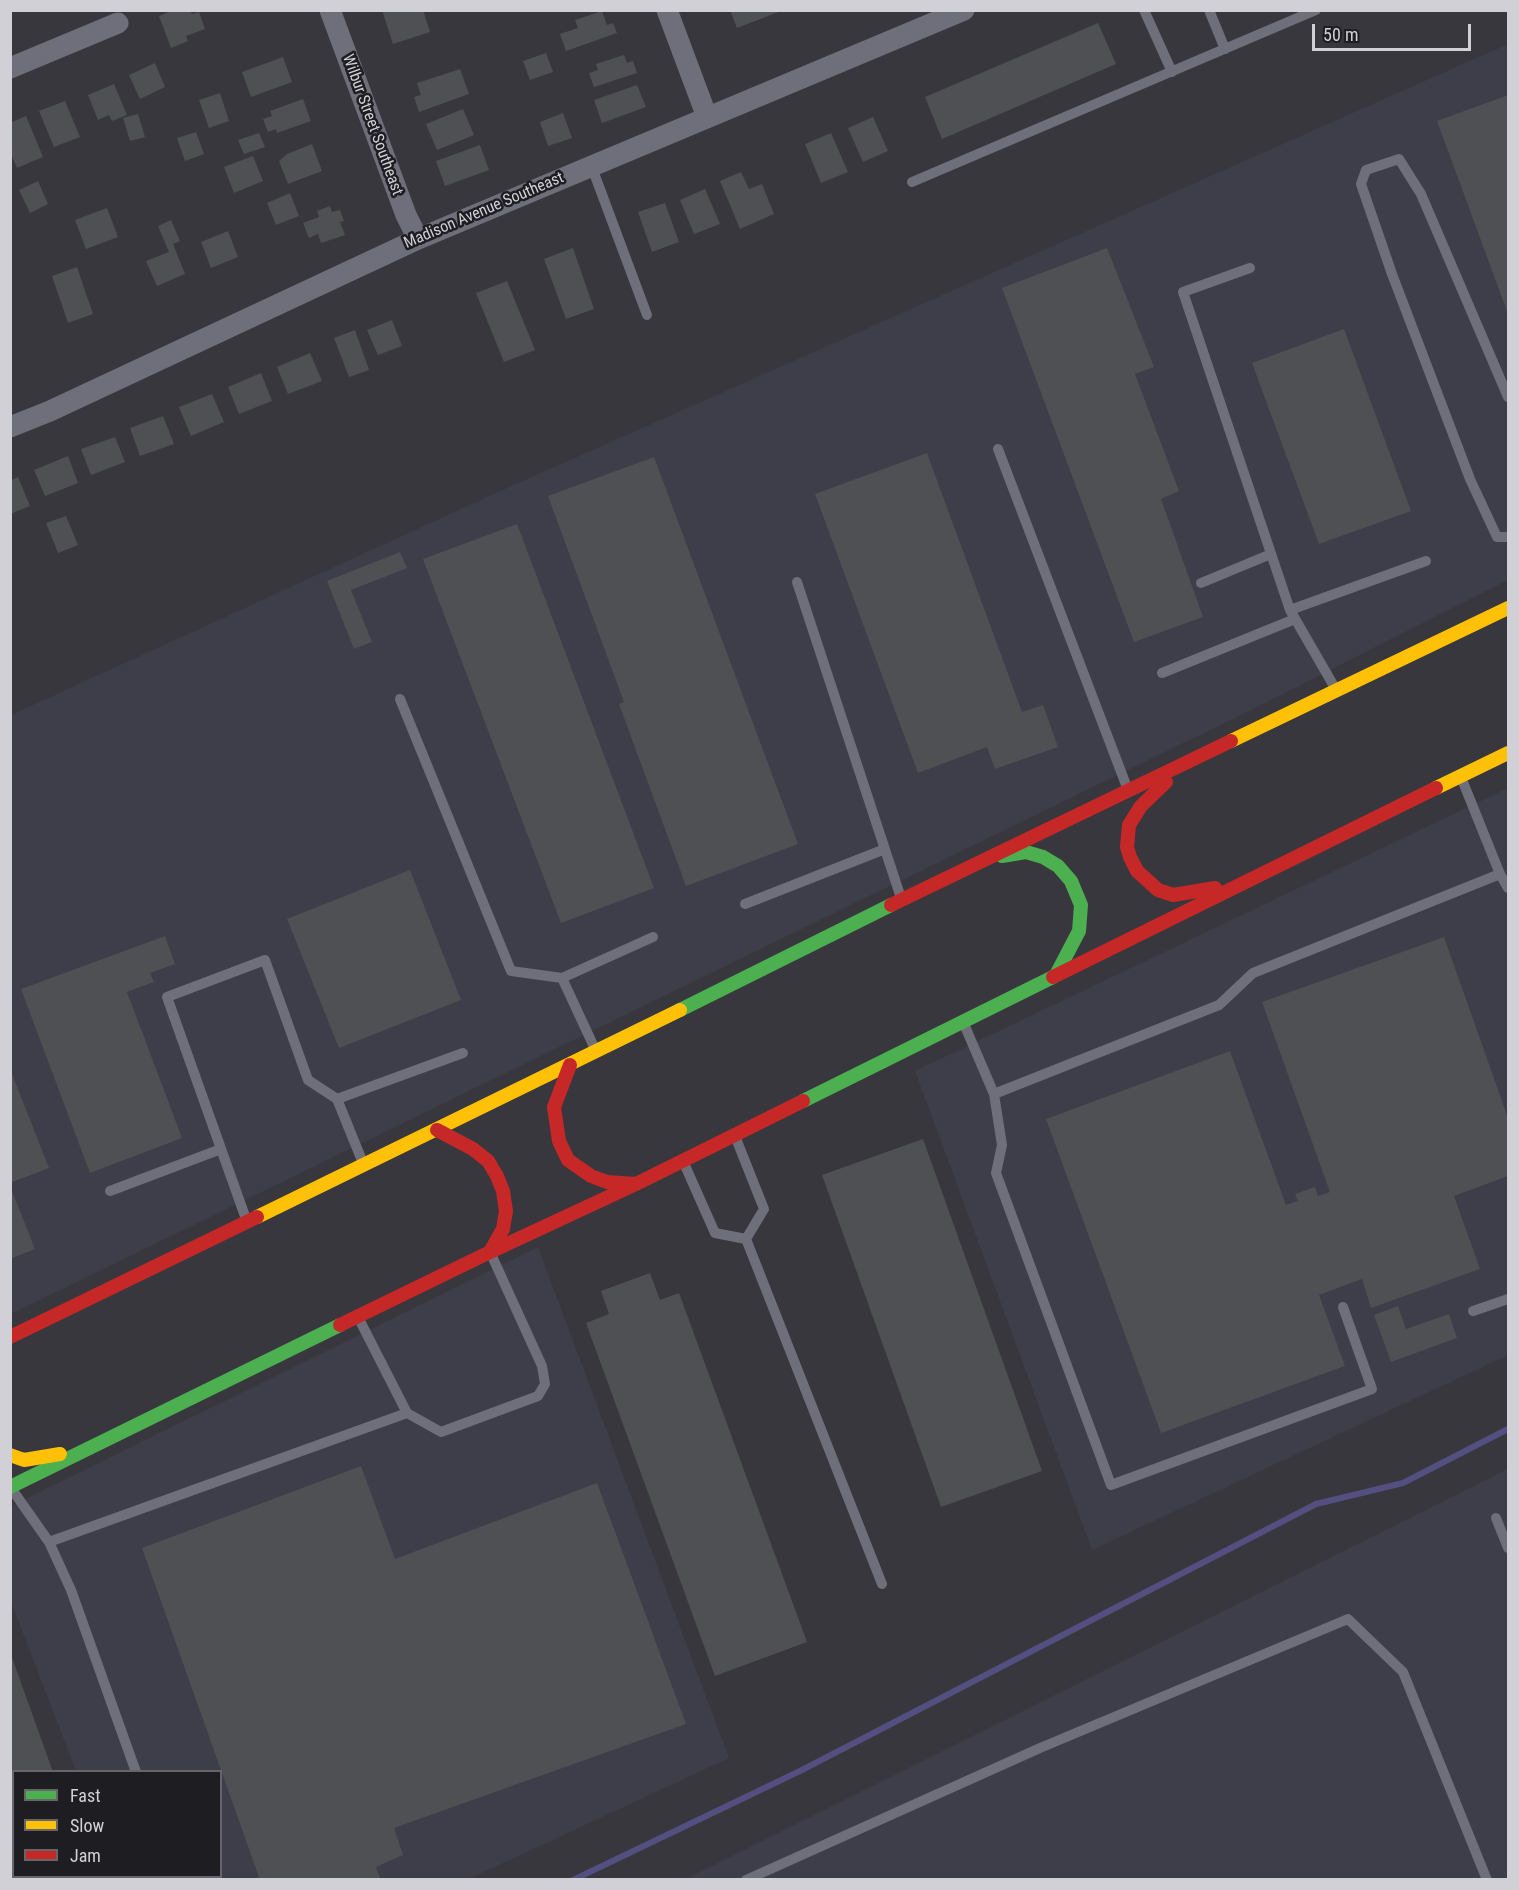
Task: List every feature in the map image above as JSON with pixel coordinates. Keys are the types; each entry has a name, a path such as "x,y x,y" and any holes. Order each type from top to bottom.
{"street":[{"name":"Wilbur Street Southeast","path":"330,10 406,215 418,239"},
{"path":"667,10 707,117"},
{"name":"Madison Avenue Southeast","path":"10,427 50,411 418,239 964,10"},
{"path":"10,68 118,23"},
{"path":"12,1337 902,900 1509,608"},
{"path":"10,1487 490,1252 683,1161 1509,753"},
{"path":"1186,764 1141,806 1129,825 1127,847 1133,864 1137,871 1158,890 1173,895 1247,883"},
{"path":"993,857 1026,852 1043,857 1058,866 1071,881 1080,905 1079,932 1056,975"},
{"path":"570,1065 554,1107 559,1141 568,1160 591,1176 607,1182 636,1184"},
{"path":"437,1130 473,1149 488,1161 497,1176 503,1191 506,1211 503,1229 490,1252"},
{"path":"10,1455 24,1460 93,1448"}],"lane":[{"path":"1144,10 1172,72"},
{"path":"1209,10 1226,49"},
{"path":"912,182 1316,10"},
{"path":"1509,397 1420,194 1399,159 1366,170 1361,184 1392,274 1470,479 1497,537 1509,537"},
{"path":"591,165 647,315"},
{"path":"1250,268 1183,292 1292,615 1336,691"},
{"path":"998,449 1129,792"},
{"path":"1201,583 1271,554"},
{"path":"1162,673 1292,615 1426,561"},
{"path":"797,582 902,900"},
{"path":"400,699 511,971 562,978 653,937"},
{"path":"1461,777 1500,874 1509,888"},
{"path":"745,904 885,849"},
{"path":"994,1094 1218,1005 1252,973 1500,874"},
{"path":"247,1222 167,997 265,960 308,1080 337,1099 364,1165"},
{"path":"562,978 596,1052"},
{"path":"963,1021 994,1094 1002,1145 996,1173 1111,1485 1372,1389 1343,1307"},
{"path":"337,1099 463,1053"},
{"path":"735,1135 764,1209 746,1239"},
{"path":"111,1191 221,1149"},
{"path":"683,1161 715,1233 746,1239"},
{"path":"746,1239 882,1584"},
{"path":"358,1317 406,1413 441,1432 538,1396 545,1384 542,1366 490,1252"},
{"path":"1473,1311 1509,1299"},
{"path":"49,1542 406,1413"},
{"path":"10,1487 49,1542 71,1590 135,1770"},
{"path":"1496,1518 1509,1548"},
{"path":"752,1878 1040,1748 1348,1619 1402,1672 1487,1880"}],"shaded area":[{"path":"1508,44 1508,580 1243,714 11,1314 11,715 498,492"},
{"path":"1508,788 1508,1355 1092,1550 915,1071"},
{"path":"538,1247 729,1758 469,1879 118,1879 222,1878 222,1770 76,1770 11,1602 11,1506"},
{"path":"1508,1469 1508,1879 684,1880 776,1834"}],"building":[{"path":"173,10 190,10 192,14 199,12 205,29 186,36 188,41 171,48 159,16"},
{"path":"382,10 423,10 430,32 393,44"},
{"path":"730,10 781,10 781,11 737,28"},
{"path":"602,11 607,25 613,23 617,33 566,51 560,34 578,28 575,20"},
{"path":"1098,23 1116,64 942,139 925,97"},
{"path":"546,53 553,72 530,80 523,61"},
{"path":"624,55 627,63 633,61 637,73 594,87 589,73 598,70 596,64"},
{"path":"283,57 292,82 251,97 242,72"},
{"path":"155,63 165,87 140,99 129,75"},
{"path":"460,69 469,94 419,112 414,97 421,95 417,83"},
{"path":"114,84 127,115 112,121 109,115 98,120 88,95"},
{"path":"637,85 646,107 602,123 594,100"},
{"path":"220,93 229,121 209,128 199,100"},
{"path":"1508,95 1508,314 1437,121"},
{"path":"303,99 311,121 277,133 276,129 268,132 263,119 272,116 270,111"},
{"path":"65,101 80,137 54,147 39,111"},
{"path":"463,109 474,135 437,150 426,124"},
{"path":"563,113 572,138 548,146 540,122"},
{"path":"138,114 145,137 130,141 123,118"},
{"path":"26,116 43,157 17,168 10,152 10,123"},
{"path":"873,117 888,151 863,162 848,128"},
{"path":"196,132 204,154 185,161 177,138"},
{"path":"259,133 265,147 244,154 238,140"},
{"path":"831,133 848,172 821,183 805,144"},
{"path":"312,144 322,171 288,184 279,161 287,154"},
{"path":"480,145 489,170 445,186 436,161"},
{"path":"253,156 263,181 234,193 224,167"},
{"path":"741,172 749,189 762,184 774,214 740,229 720,181"},
{"path":"38,181 48,204 30,213 19,190"},
{"path":"705,189 720,224 694,234 680,200"},
{"path":"290,193 299,216 276,225 267,203"},
{"path":"665,203 679,242 652,252 638,212"},
{"path":"330,206 332,212 340,210 344,221 340,222 345,235 321,243 318,234 309,238 303,223 319,217 317,211"},
{"path":"107,208 118,237 86,249 75,220"},
{"path":"171,220 180,241 173,244 185,274 157,286 146,261 169,252 158,226"},
{"path":"228,231 238,257 211,268 201,242"},
{"path":"573,248 594,309 566,319 544,259"},
{"path":"1107,248 1154,367 1135,374 1179,491 1161,499 1203,617 1134,642 1002,288"},
{"path":"77,267 93,314 68,323 52,276"},
{"path":"507,281 535,350 504,362 476,293"},
{"path":"392,320 402,346 378,355 367,330"},
{"path":"1344,329 1411,511 1319,544 1252,363"},
{"path":"355,330 369,370 349,377 334,338"},
{"path":"310,353 322,381 288,394 277,367"},
{"path":"261,373 272,401 239,414 228,387"},
{"path":"212,394 224,422 191,436 179,407"},
{"path":"163,416 174,444 140,456 130,428"},
{"path":"115,437 125,462 91,475 81,449"},
{"path":"927,453 1022,712 1043,705 1058,747 995,769 987,747 918,773 815,494"},
{"path":"68,456 78,483 45,496 34,470"},
{"path":"654,457 798,844 686,886 619,704 624,702 548,496"},
{"path":"18,477 30,506 10,514 10,481"},
{"path":"66,516 78,545 58,553 46,523"},
{"path":"517,524 654,888 561,923 423,559"},
{"path":"400,552 407,568 351,590 372,642 354,649 327,581"},
{"path":"410,870 461,1000 339,1048 287,919"},
{"path":"165,936 175,964 150,973 154,982 127,992 182,1138 90,1173 21,989"},
{"path":"1444,937 1508,1118 1508,1176 1454,1196 1480,1269 1371,1308 1362,1279 1319,1295 1345,1366 1161,1433 1046,1119 1230,1051 1286,1205 1298,1201 1295,1194 1315,1187 1318,1196 1330,1192 1262,1002"},
{"path":"10,1069 49,1168 10,1183"},
{"path":"923,1139 1042,1471 941,1507 822,1175"},
{"path":"10,1186 35,1249 10,1259"},
{"path":"650,1273 660,1300 679,1293 807,1642 715,1676 586,1323 609,1314 601,1291"},
{"path":"1398,1306 1406,1329 1449,1314 1457,1338 1391,1362 1374,1315"},
{"path":"361,1466 395,1559 597,1483 686,1724 394,1828 403,1855 376,1867 381,1880 253,1880 259,1877 142,1548"},
{"path":"10,1652 52,1770 12,1770 12,1878 90,1878 91,1880 10,1880"}],"waterway":[{"path":"573,1880 800,1771 1316,1504 1403,1483 1508,1429"}],"traffic: fast":[{"path":"1002,856 1026,852 1043,857 1058,866 1071,881 1081,905 1079,931 1056,975"},
{"path":"680,1010 891,905"},
{"path":"803,1101 1053,977"},
{"path":"10,1487 340,1325"}],"traffic: slow":[{"path":"1231,741 1508,608"},
{"path":"1436,788 1508,753"},
{"path":"257,1217 680,1010"},
{"path":"10,1455 24,1460 60,1454"}],"traffic: jam":[{"path":"891,905 1231,741"},
{"path":"1166,782 1141,806 1129,825 1127,847 1130,857 1137,871 1158,890 1173,895 1215,888"},
{"path":"1053,977 1436,788"},
{"path":"570,1065 554,1107 559,1141 568,1160 591,1176 607,1182 636,1184"},
{"path":"340,1325 636,1184 803,1101"},
{"path":"437,1130 473,1149 488,1161 497,1176 503,1191 506,1211 503,1229 490,1252"},
{"path":"10,1337 257,1217"}]}
